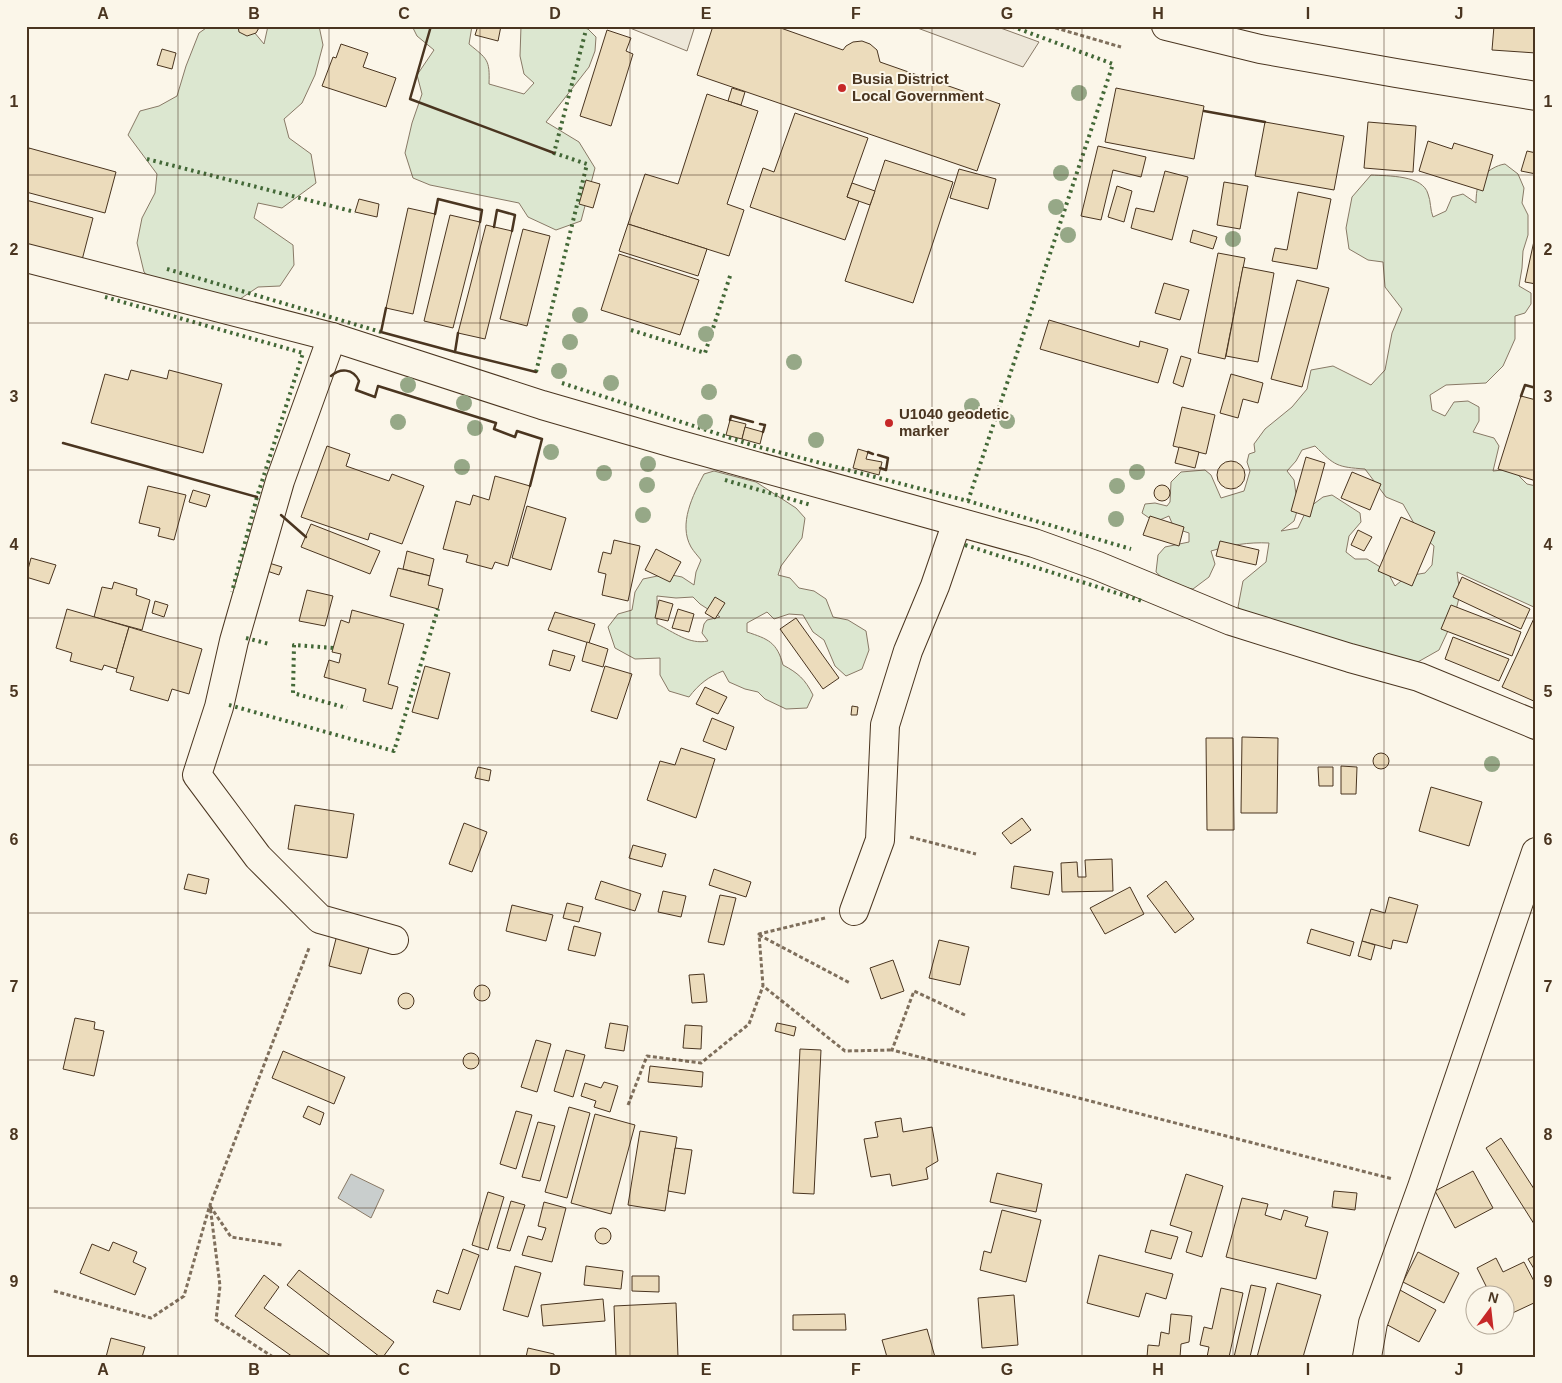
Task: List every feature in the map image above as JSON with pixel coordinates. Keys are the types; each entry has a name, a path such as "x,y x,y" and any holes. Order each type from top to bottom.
{"street":[{"path":"1166,26 1260,49 1386,72 1536,96"},
{"path":"26,258 332,337 552,408 1034,543 1098,566 1231,620 1350,658 1419,677 1536,725"},
{"path":"332,337 280,481 234,641 219,707 197,775 258,857 320,919 394,940"},
{"path":"854,911 880,840 885,724 908,651 935,586 957,522"},
{"path":"1367,1357 1373,1323 1422,1187 1536,852"}],"path":[{"path":"1049,26 1121,47"},
{"path":"880,840 911,837 976,854"},
{"path":"759,934 854,911"},
{"path":"54,1291 151,1318 184,1296 210,1205 320,919"},
{"path":"759,934 850,983"},
{"path":"628,1105 647,1056 701,1063 748,1024 762,986 759,934"},
{"path":"762,986 845,1050 892,1050 1422,1187"},
{"path":"892,1050 914,991 965,1015"},
{"path":"210,1205 231,1237 282,1245"},
{"path":"210,1205 220,1286 216,1320 274,1357"}],"green space":[{"path":"209,26 249,26 264,44 268,26 319,26 323,45 315,75 302,103 284,119 289,138 311,154 316,183 282,208 258,203 254,218 293,245 294,265 280,286 258,287 234,303 182,307 144,272 137,243 142,218 155,193 157,174 128,135 140,111 159,106 177,96 199,33"},
{"path":"412,26 472,26 469,44 484,57 488,64 489,84 524,94 534,83 524,74 520,56 521,26 585,26 596,37 595,51 589,67 546,122 579,142 595,168 581,221 556,230 528,217 519,203 430,185 413,178 405,153 412,123 422,94 417,75 434,50 417,36"},
{"path":"1505,164 1518,174 1524,188 1522,203 1528,215 1528,235 1523,251 1519,286 1531,293 1531,304 1525,313 1515,316 1515,339 1503,366 1486,383 1446,385 1430,395 1432,410 1445,416 1454,402 1468,401 1479,407 1479,421 1473,432 1494,438 1499,446 1493,471 1512,469 1527,484 1536,486 1536,608 1457,572 1460,594 1454,618 1439,650 1416,663 1253,621 1238,607 1243,581 1266,562 1269,543 1240,544 1211,551 1215,564 1209,577 1193,589 1170,585 1156,572 1158,555 1165,547 1189,542 1189,533 1174,528 1169,516 1155,522 1142,513 1145,504 1155,503 1167,506 1170,502 1171,482 1181,472 1205,470 1211,475 1221,498 1244,491 1250,471 1247,462 1249,454 1255,452 1254,444 1265,429 1292,407 1307,389 1311,370 1333,366 1371,385 1385,370 1392,333 1402,309 1385,287 1383,262 1368,260 1349,249 1346,228 1352,197 1371,175 1404,178 1419,183 1425,188 1433,217 1446,211 1452,197 1463,194 1476,203 1478,187 1483,176 1495,167","holes":["1315,446 1332,462 1342,466 1365,469 1386,497 1403,504 1420,534 1434,546 1432,565 1425,573 1407,576 1395,586 1387,571 1367,559 1355,559 1346,552 1349,536 1361,522 1360,513 1332,495 1323,497 1307,509 1298,528 1281,531 1294,521 1298,508 1294,480 1287,471 1296,461 1302,450"]},
{"path":"714,471 756,482 796,508 805,518 802,538 781,566 778,575 790,578 799,588 814,591 826,599 833,617 848,620 866,631 869,650 862,669 846,676 835,666 824,640 813,632 803,615 789,614 774,619 767,612 747,623 747,632 771,642 778,651 783,665 797,674 807,685 813,695 807,708 786,709 765,699 758,692 729,682 723,671 704,681 689,697 669,691 660,675 660,658 635,659 615,648 608,627 618,614 632,610 635,592 643,579 667,574 682,577 694,585 696,572 701,560 687,538 686,519 704,474","holes":["657,596 693,597 720,617 707,620 704,624 702,633 708,641 694,641 657,624"]}],"shaded area":[{"path":"625,26 695,26 687,51"},
{"path":"912,26 995,26 1039,42 1023,67"},
{"path":"351,1174 384,1190 371,1218 338,1198"}],"building":[{"path":"238,26 260,26 256,33 247,36 239,32"},
{"path":"478,26 501,26 498,41 475,35"},
{"path":"713,26 775,26 843,50 853,42 862,41 870,44 877,50 880,62 1000,104 977,171 697,75"},
{"path":"1494,26 1536,26 1536,53 1492,50"},
{"path":"607,30 631,38 626,51 633,54 611,126 580,116"},
{"path":"341,44 368,53 363,67 396,78 386,107 322,86 333,57 336,58"},
{"path":"162,49 176,53 172,69 157,65"},
{"path":"732,88 745,92 741,105 728,101"},
{"path":"1116,88 1204,106 1194,159 1105,142"},
{"path":"707,94 758,111 727,204 744,210 729,256 628,224 645,174 678,184"},
{"path":"795,113 868,138 847,197 859,201 845,240 750,207 763,168 774,172"},
{"path":"1265,122 1344,136 1334,190 1255,176"},
{"path":"1368,122 1416,126 1413,172 1364,168"},
{"path":"1428,141 1452,149 1454,143 1493,155 1483,191 1419,171"},
{"path":"1098,146 1146,157 1141,177 1113,170 1101,220 1081,216"},
{"path":"29,148 116,172 105,213 26,192 26,160"},
{"path":"1527,151 1536,153 1536,174 1521,171"},
{"path":"885,160 953,182 913,303 845,281"},
{"path":"959,169 996,179 988,209 950,198"},
{"path":"1165,171 1188,177 1172,240 1131,228 1136,208 1154,212"},
{"path":"586,180 600,184 593,208 579,204"},
{"path":"1224,182 1248,186 1240,229 1217,225"},
{"path":"852,183 875,191 870,205 847,197"},
{"path":"1117,186 1132,191 1124,222 1108,217"},
{"path":"1298,192 1331,199 1317,269 1272,261 1275,248 1287,250"},
{"path":"359,199 379,204 377,217 355,212"},
{"path":"26,200 93,218 82,260 26,245"},
{"path":"408,208 435,214 413,314 386,308"},
{"path":"450,215 480,222 453,328 424,321"},
{"path":"628,224 707,249 698,276 619,251"},
{"path":"486,225 512,231 485,339 458,333"},
{"path":"523,229 550,236 527,326 500,319"},
{"path":"1193,230 1217,237 1213,249 1190,242"},
{"path":"1534,241 1536,242 1536,284 1525,282"},
{"path":"1218,253 1245,258 1225,359 1198,353"},
{"path":"619,254 699,280 680,335 601,310"},
{"path":"1243,267 1274,273 1258,362 1226,356"},
{"path":"1297,280 1329,288 1302,387 1271,379"},
{"path":"1164,283 1189,290 1180,320 1155,313"},
{"path":"1049,320 1139,347 1140,341 1168,349 1158,383 1040,349"},
{"path":"1181,356 1191,359 1183,387 1173,383"},
{"path":"131,370 167,379 169,370 222,384 203,453 91,423 105,374 128,380"},
{"path":"1231,374 1263,383 1258,403 1243,399 1238,418 1220,413"},
{"path":"1521,396 1536,400 1536,481 1498,469"},
{"path":"1182,407 1215,415 1206,454 1173,446"},
{"path":"730,420 746,424 742,439 726,435"},
{"path":"745,427 763,432 760,444 742,439"},
{"path":"327,446 350,454 346,466 389,481 392,474 424,486 402,544 370,533 368,540 301,517"},
{"path":"1179,447 1199,452 1195,468 1175,463"},
{"path":"858,449 868,452 866,459 882,462 879,475 853,468"},
{"path":"1306,457 1325,463 1310,517 1291,511"},
{"path":"1231,461 1241,465 1245,475 1241,485 1231,489 1221,485 1217,475 1221,465"},
{"path":"1352,472 1381,484 1370,510 1341,498"},
{"path":"495,476 530,486 508,566 495,562 492,569 466,562 468,555 443,549 456,501 470,505 473,495 489,500"},
{"path":"1162,485 1170,493 1162,501 1154,493"},
{"path":"148,486 186,495 174,540 158,536 160,528 139,523"},
{"path":"193,490 210,495 206,507 189,502"},
{"path":"527,506 566,518 551,570 512,558"},
{"path":"1150,516 1184,527 1179,546 1143,535"},
{"path":"1401,517 1435,532 1412,586 1378,571"},
{"path":"311,524 380,551 370,574 301,547"},
{"path":"1358,530 1372,537 1364,551 1351,545"},
{"path":"614,540 640,546 628,601 602,595 606,574 598,572 603,552 611,554"},
{"path":"1220,541 1259,550 1256,565 1216,556"},
{"path":"656,549 681,562 670,582 645,570"},
{"path":"407,551 434,559 430,576 403,569"},
{"path":"31,558 56,565 49,584 26,577"},
{"path":"269,563 282,567 279,575 267,571"},
{"path":"398,568 430,576 428,585 443,589 438,609 390,596"},
{"path":"1462,577 1530,609 1521,629 1453,597"},
{"path":"114,582 137,589 136,595 150,600 142,630 94,617 102,587 112,589"},
{"path":"307,590 333,596 325,626 299,621"},
{"path":"715,597 725,603 715,619 705,613"},
{"path":"659,600 673,604 668,621 655,618"},
{"path":"155,601 168,605 164,617 152,613"},
{"path":"1451,605 1521,632 1512,656 1441,629"},
{"path":"67,609 129,627 117,669 104,665 102,670 70,661 72,653 56,648"},
{"path":"678,609 694,614 689,632 672,628"},
{"path":"352,610 404,624 388,684 398,687 392,709 363,701 366,689 324,677 329,660 339,663 341,654 332,652 341,620 349,623"},
{"path":"555,612 595,624 589,643 548,630"},
{"path":"1536,614 1536,702 1502,687"},
{"path":"796,618 839,678 823,689 780,629"},
{"path":"129,627 202,649 189,694 172,689 168,701 130,690 134,677 116,672"},
{"path":"1453,637 1509,659 1499,681 1445,659"},
{"path":"587,642 608,649 603,667 582,661"},
{"path":"553,650 575,656 570,671 549,665"},
{"path":"425,666 450,673 438,719 412,712"},
{"path":"605,666 632,674 617,719 591,711"},
{"path":"705,687 727,697 718,714 696,704"},
{"path":"852,706 858,707 857,715 851,715"},
{"path":"712,718 734,727 726,750 703,741"},
{"path":"1242,737 1278,738 1277,813 1241,813"},
{"path":"1206,738 1233,738 1234,830 1207,830"},
{"path":"681,748 715,759 696,818 647,800 660,761 675,765"},
{"path":"1381,753 1389,761 1381,769 1373,761"},
{"path":"1341,766 1357,767 1356,794 1341,794"},
{"path":"478,767 491,770 489,781 475,778"},
{"path":"1318,767 1333,767 1333,786 1319,786"},
{"path":"1431,787 1482,802 1469,846 1419,831"},
{"path":"295,805 354,814 347,858 288,849"},
{"path":"1022,818 1031,830 1011,844 1002,833"},
{"path":"464,823 487,832 472,872 449,864"},
{"path":"633,845 666,854 662,867 629,858"},
{"path":"1112,859 1113,891 1062,892 1061,863 1077,862 1078,877 1086,877 1085,860"},
{"path":"1014,866 1053,872 1049,895 1011,888"},
{"path":"714,869 751,882 746,897 709,885"},
{"path":"188,874 209,879 206,894 184,889"},
{"path":"601,881 641,894 635,911 595,899"},
{"path":"1166,881 1194,919 1175,933 1147,896"},
{"path":"1130,887 1144,914 1105,934 1090,908"},
{"path":"663,891 686,896 681,917 658,912"},
{"path":"720,895 736,898 724,945 708,942"},
{"path":"1389,897 1418,905 1407,943 1393,940 1391,949 1362,941 1371,909 1385,913"},
{"path":"567,903 583,907 579,922 563,918"},
{"path":"512,905 553,915 546,941 506,931"},
{"path":"574,926 601,933 595,956 568,950"},
{"path":"1311,929 1354,942 1350,956 1307,943"},
{"path":"338,931 371,940 361,974 329,966"},
{"path":"939,940 969,947 960,985 929,978"},
{"path":"1362,941 1375,945 1371,960 1358,956"},
{"path":"893,960 904,991 881,999 870,968"},
{"path":"704,974 707,1002 692,1003 689,975"},
{"path":"482,985 490,993 482,1001 474,993"},
{"path":"406,993 414,1001 406,1009 398,1001"},
{"path":"75,1018 95,1022 94,1029 104,1031 94,1076 63,1069"},
{"path":"610,1023 628,1026 624,1051 605,1048"},
{"path":"777,1023 796,1027 794,1036 775,1031"},
{"path":"685,1025 702,1026 701,1049 683,1048"},
{"path":"536,1040 551,1044 537,1092 521,1087"},
{"path":"800,1049 821,1050 814,1194 793,1193"},
{"path":"566,1050 585,1055 573,1097 554,1091"},
{"path":"283,1051 345,1077 334,1104 272,1078"},
{"path":"471,1053 479,1061 471,1069 463,1061"},
{"path":"650,1066 703,1072 702,1087 648,1082"},
{"path":"604,1082 618,1086 610,1112 594,1107 596,1101 581,1096 585,1083 601,1088"},
{"path":"308,1106 324,1113 320,1125 303,1117"},
{"path":"569,1107 590,1113 567,1198 545,1192"},
{"path":"516,1111 532,1115 516,1169 500,1164"},
{"path":"595,1114 635,1125 611,1214 571,1203"},
{"path":"901,1118 903,1132 932,1127 938,1161 926,1168 928,1179 892,1186 890,1174 871,1177 864,1139 878,1137 875,1122"},
{"path":"538,1122 555,1126 540,1181 522,1177"},
{"path":"640,1131 677,1137 665,1211 628,1205"},
{"path":"1501,1138 1536,1192 1536,1227 1486,1148"},
{"path":"675,1148 692,1150 685,1194 668,1191"},
{"path":"1473,1171 1493,1208 1455,1228 1435,1191"},
{"path":"997,1173 1042,1184 1036,1212 990,1202"},
{"path":"1186,1174 1223,1186 1202,1257 1186,1252 1192,1232 1170,1225"},
{"path":"1334,1191 1357,1193 1355,1210 1332,1207"},
{"path":"488,1192 504,1197 488,1250 472,1245"},
{"path":"1242,1198 1268,1204 1265,1215 1281,1220 1284,1210 1308,1217 1305,1226 1328,1232 1316,1279 1226,1257"},
{"path":"511,1201 525,1205 510,1251 497,1248"},
{"path":"544,1202 566,1208 552,1262 522,1255 528,1236 542,1240 546,1228 538,1226"},
{"path":"1002,1210 1041,1220 1026,1282 980,1270 984,1251 991,1253"},
{"path":"603,1228 611,1236 603,1244 595,1236"},
{"path":"1151,1230 1178,1237 1171,1259 1145,1252"},
{"path":"113,1242 137,1252 133,1262 146,1268 135,1295 80,1273 92,1244 109,1251"},
{"path":"463,1249 479,1255 460,1310 433,1302 437,1290 448,1294"},
{"path":"1418,1252 1459,1273 1444,1303 1403,1282"},
{"path":"1099,1255 1173,1274 1166,1299 1146,1293 1139,1317 1087,1303"},
{"path":"1536,1255 1536,1272 1528,1259"},
{"path":"1496,1258 1503,1272 1524,1262 1536,1285 1536,1302 1514,1312 1514,1286 1486,1286 1477,1268"},
{"path":"515,1266 541,1273 528,1317 503,1310"},
{"path":"586,1266 623,1271 621,1289 584,1285"},
{"path":"299,1270 394,1342 383,1357 380,1357 287,1285"},
{"path":"264,1275 279,1287 264,1308 332,1357 293,1357 235,1316"},
{"path":"632,1276 659,1276 659,1292 632,1291"},
{"path":"1277,1283 1321,1295 1303,1357 1257,1357"},
{"path":"1251,1285 1266,1288 1250,1357 1234,1357"},
{"path":"1221,1288 1243,1293 1229,1357 1207,1357 1209,1347 1200,1345 1204,1327 1212,1329"},
{"path":"1400,1290 1436,1310 1419,1342 1382,1322"},
{"path":"1014,1295 1018,1345 982,1348 978,1298"},
{"path":"603,1299 605,1321 543,1326 541,1305"},
{"path":"676,1303 678,1357 616,1357 614,1306"},
{"path":"845,1314 846,1330 793,1330 793,1315"},
{"path":"1171,1314 1192,1316 1189,1342 1181,1344 1180,1357 1147,1357 1148,1345 1159,1346 1161,1332 1169,1334"},
{"path":"927,1329 935,1357 887,1357 882,1340"},
{"path":"111,1338 145,1347 142,1357 106,1357"},
{"path":"528,1348 554,1354 554,1357 526,1357"}],"hedge":[{"path":"536,372 587,164 554,153 587,26"},
{"path":"968,501 1113,64 1011,26"},
{"path":"147,159 355,212"},
{"path":"167,269 381,332"},
{"path":"631,330 705,353 731,273"},
{"path":"105,297 303,353 257,497 232,592"},
{"path":"562,383 755,446 968,501 1131,549"},
{"path":"725,480 811,505"},
{"path":"965,545 1142,601"},
{"path":"229,705 394,751 438,609"},
{"path":"246,638 269,644"},
{"path":"333,648 294,645 293,693 347,708"}],"wall":[{"path":"431,26 410,99 554,153"},
{"path":"1204,111 1265,122"},
{"path":"435,214 438,199 482,210 480,222"},
{"path":"494,227 497,210 515,215 512,231"},
{"path":"386,308 381,332 455,352"},
{"path":"458,333 455,352 536,372"},
{"path":"331,376 342,371 350,372 359,381 356,390 375,397 378,386 496,423 494,429 515,437 517,431 542,439 530,486"},
{"path":"1521,396 1525,385 1536,388"},
{"path":"730,420 731,416 753,422"},
{"path":"760,424 765,425 763,432"},
{"path":"63,443 257,497"},
{"path":"868,452 873,454"},
{"path":"878,455 888,458 886,470 880,468"},
{"path":"281,515 306,537"}],"place":[{"name":"Busia District Local Government","path":"842,88"},
{"name":"U1040 geodetic marker","path":"889,423"}]}
